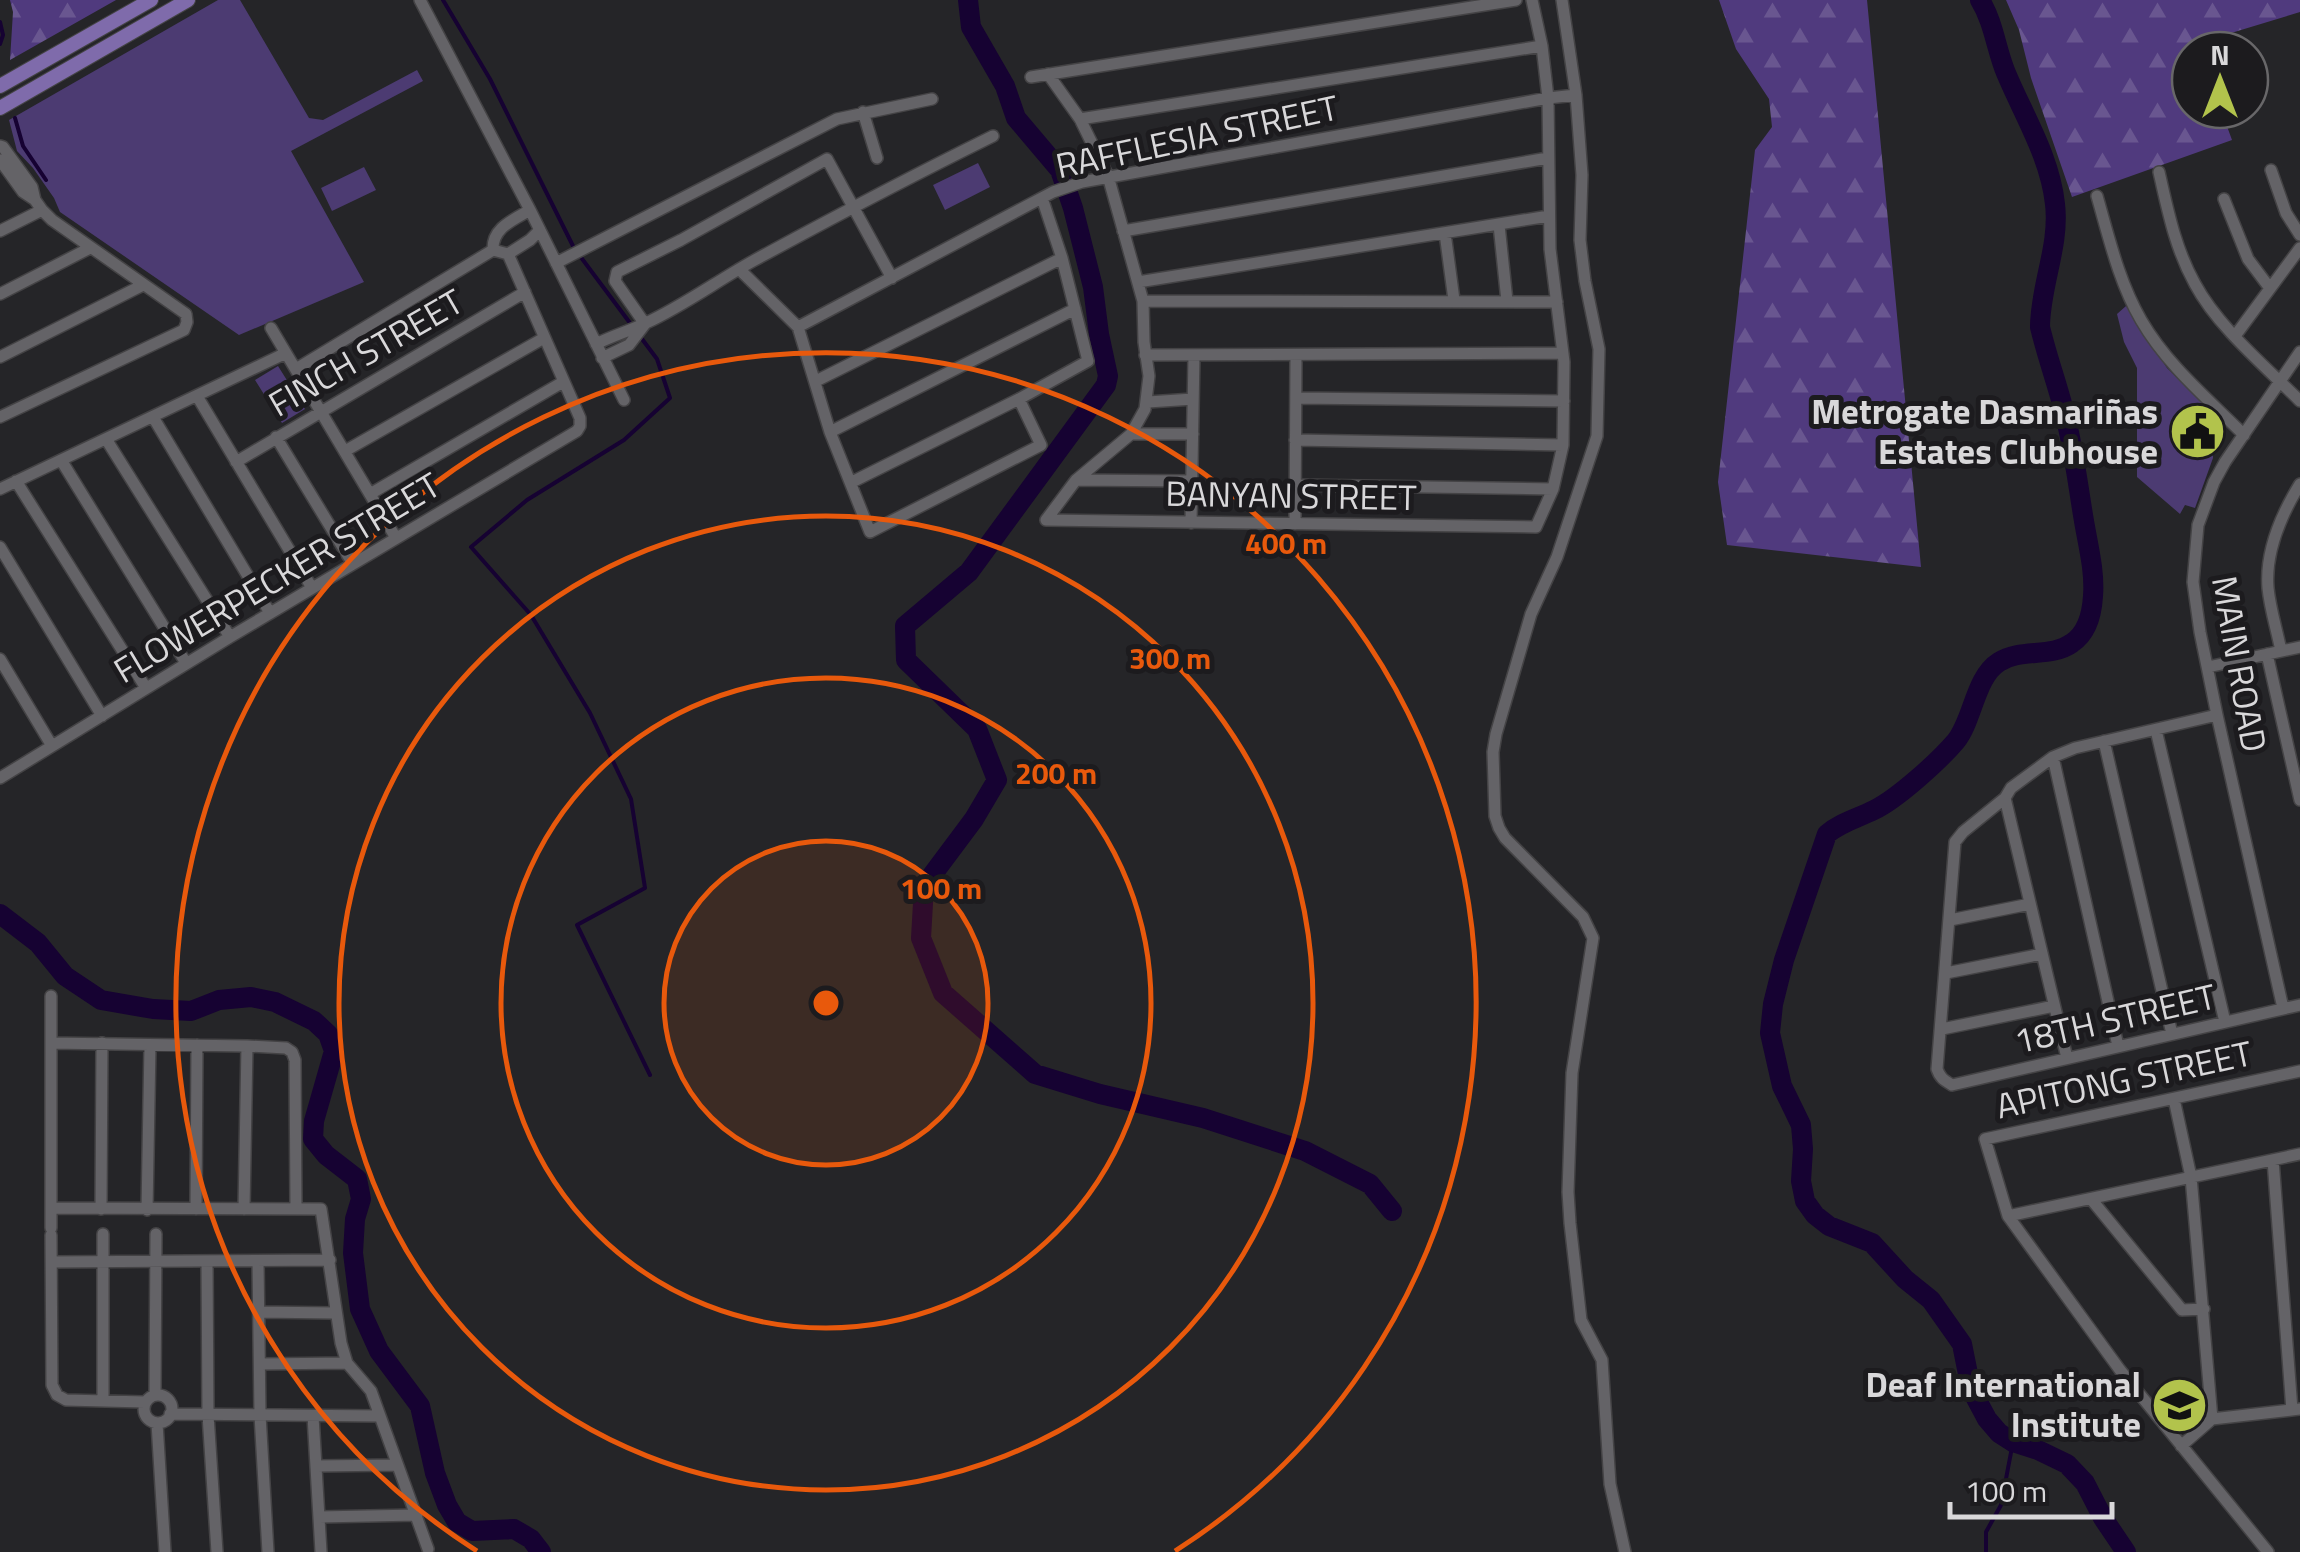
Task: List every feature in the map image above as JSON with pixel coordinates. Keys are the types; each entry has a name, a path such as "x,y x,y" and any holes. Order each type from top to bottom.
{"main road":[{"path":"0,86 151,0"},
{"path":"0,108 188,0"}],"street":[{"path":"420,0 624,400"},
{"path":"1030,77 1516,0"},
{"path":"1295,484 1553,489 1563,445 1563,353 1550,250 1548,98 1532,0"},
{"path":"1562,0 1576,95 1582,175 1580,240 1599,348 1597,436 1557,557 1531,614 1496,734 1495,816 1505,838 1583,916 1593,938 1572,1073 1568,1192 1581,1320 1602,1360 1610,1484 1625,1552"},
{"path":"1080,119 1542,46"},
{"path":"1048,74 1080,119 1108,176 1142,301 1149,376 1148,402 1131,434 1076,480"},
{"name":"RAFFLESIA STREET","path":"798,327 1048,195 1082,182 1576,95"},
{"path":"556,263 837,119 932,99"},
{"path":"863,112 877,158"},
{"path":"596,344 644,324 876,194 992,136"},
{"path":"0,146 28,179 38,205"},
{"path":"1123,230 1548,158"},
{"path":"0,160 23,192 38,205 90,248 186,314 188,322 184,330 0,418"},
{"path":"644,324 618,288 617,272 827,160 892,278"},
{"path":"2271,170 2286,213 2300,235"},
{"path":"2159,172 2171,227 2190,276 2207,304 2300,400"},
{"path":"852,482 1088,361 1048,195"},
{"path":"2097,196 2123,282 2150,334 2200,393 2244,434"},
{"path":"2224,199 2248,259 2269,287"},
{"path":"0,231 38,205"},
{"path":"493,250 493,237 502,227 530,210"},
{"path":"1138,282 1549,216"},
{"path":"1499,225 1508,301"},
{"path":"296,369 493,250 508,254 540,230"},
{"path":"1445,234 1454,300"},
{"path":"0,294 90,248"},
{"path":"2235,336 2300,248"},
{"path":"370,494 564,382 508,254"},
{"path":"816,381 1062,258"},
{"path":"739,269 798,327 830,432 870,532 1041,445 1020,399"},
{"path":"0,357 144,285"},
{"name":"FINCH STREET","path":"236,462 525,292"},
{"path":"1142,301 1557,302"},
{"path":"830,432 1075,308"},
{"path":"602,358 629,345 644,324"},
{"path":"272,328 396,538"},
{"path":"344,451 544,338"},
{"name":"MAIN ROAD","path":"2283,1008 2217,715 2193,582 2195,546 2214,482 2300,352"},
{"path":"0,489 286,353"},
{"path":"1146,355 1563,353"},
{"path":"1191,523 1194,355"},
{"path":"1295,524 1296,355"},
{"name":"FLOWERPECKER STREET","path":"0,777 577,432 580,418 564,382"},
{"path":"197,396 312,588"},
{"path":"1296,398 1564,401"},
{"path":"1148,402 1193,399"},
{"path":"153,417 270,613"},
{"path":"1131,434 1193,434"},
{"path":"276,437 353,564"},
{"path":"106,439 230,637"},
{"path":"1296,440 1563,445"},
{"path":"61,460 186,664"},
{"path":"1076,480 1192,481"},
{"name":"BANYAN STREET","path":"1076,480 1046,520 1536,527 1553,489"},
{"path":"16,481 146,688"},
{"path":"2281,651 2268,589 2269,566 2272,544 2300,484"},
{"path":"0,548 102,716"},
{"path":"2208,667 2300,647"},
{"path":"2267,654 2300,800"},
{"path":"0,659 52,746"},
{"path":"2054,1006 1942,1029 1955,842 2005,798 2011,788 2053,758 2075,748 2217,715"},
{"path":"2156,730 2225,1022"},
{"path":"2104,741 2172,1034"},
{"path":"2053,758 2118,1046"},
{"path":"2005,798 2067,1058"},
{"path":"1950,920 2030,904"},
{"path":"1946,973 2042,954"},
{"path":"50,996 52,1386 57,1395 66,1400 103,1400 150,1399 168,1398 170,1414 157,1422 146,1416 150,1399 156,1234"},
{"name":"18TH STREET","path":"1942,1029 1937,1069 1942,1080 1952,1084 2300,1004"},
{"path":"51,1043 246,1046 286,1048 292,1052 296,1209"},
{"path":"101,1209 102,1043"},
{"path":"147,1210 150,1045"},
{"path":"196,1209 198,1046"},
{"path":"244,1209 246,1046"},
{"name":"APITONG STREET","path":"2268,1552 2120,1370 2008,1216 1984,1138 2300,1070"},
{"path":"2174,1099 2191,1177 2212,1419"},
{"path":"2008,1216 2300,1154"},
{"path":"2181,1446 2212,1419 2296,1410 2273,1160"},
{"path":"2091,1198 2182,1310 2204,1309"},
{"path":"52,1208 321,1209 335,1313 347,1363 371,1391 428,1551"},
{"path":"103,1234 103,1400"},
{"path":"258,1260 260,1415 268,1552"},
{"path":"52,1262 330,1260"},
{"path":"207,1261 208,1414 217,1552"},
{"path":"259,1312 335,1313"},
{"path":"260,1364 347,1363"},
{"path":"170,1414 380,1416"},
{"path":"313,1416 321,1552"},
{"path":"157,1422 165,1552"},
{"path":"316,1466 398,1465"},
{"path":"319,1517 416,1515"}],"shaded area":[{"path":"218,0 240,0 309,118 323,120 417,70 423,81 291,151 364,282 239,335 60,212 33,168 17,151 9,120"},
{"path":"978,163 990,187 945,210 933,185"},
{"path":"364,167 376,190 332,211 321,188"},
{"path":"2126,306 2167,368 2212,412 2213,458 2195,508 2185,505 2180,514 2137,477 2137,368 2124,342 2117,314"},
{"path":"278,366 305,409 282,423 255,380"}],"green space":[{"path":"10,0 116,0 10,60"},
{"path":"1719,0 1867,0 1921,567 1727,545 1718,482 1755,150 1772,127 1769,99 1736,49"},
{"path":"2006,0 2300,0 2300,12 2241,30 2170,30 2170,130 2228,130 2232,140 2072,197 2031,78 2019,30"}],"waterway":[{"path":"443,0 490,79 574,248 633,327"},
{"path":"968,0 971,27 1005,86 1016,118 1060,170 1093,287 1108,376 1106,385 969,572 905,626 906,660 977,729 997,780 974,819 924,886 921,938 943,993 1035,1074 1203,1118 1305,1151 1370,1184 1392,1211"},
{"path":"1980,0 2052,187 2055,235 2040,327 2073,455 2092,568 2091,609 2085,628 2064,648 2017,655 1999,662 1979,688 1962,732 1939,759 1883,805 1827,834 1784,960 1770,1033 1782,1086 1801,1125 1805,1201 1829,1226 1872,1243 1931,1300 1962,1344 1971,1389 1987,1419 2013,1442 2067,1464 2085,1483 2126,1552"},
{"path":"0,22 0,44"},
{"path":"15,118 23,146 46,180"},
{"path":"639,335 657,359 670,398 624,440 527,500 471,547 531,615 590,713 631,799 645,888 577,925 650,1075"},
{"path":"0,914 38,943 65,976 101,1000 191,1011 219,1000 251,997 275,1002 314,1021 328,1034 334,1051 314,1121 313,1139 326,1155 357,1179 361,1199 355,1219 353,1253 360,1309 379,1351 420,1406 435,1473 457,1522 472,1531 514,1529 531,1539 541,1552"},
{"path":"1986,1552 1986,1532 2001,1505 2013,1442"}],"place":[{"name":"Metrogate Dasmariñas Estates Clubhouse","path":"2197,432"},
{"name":"Deaf International Institute","path":"2180,1405"}]}
